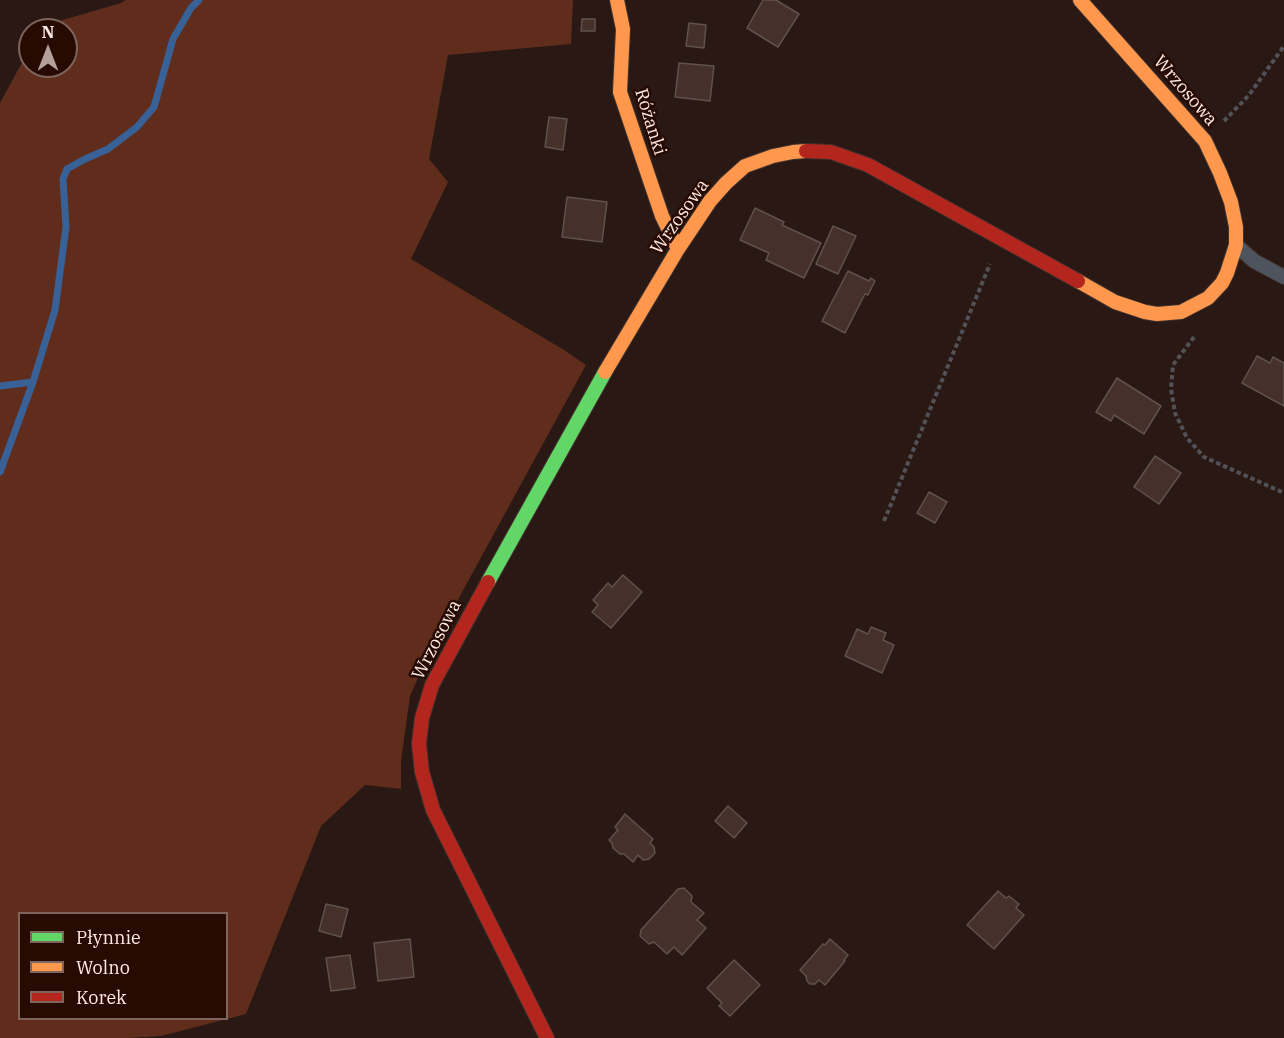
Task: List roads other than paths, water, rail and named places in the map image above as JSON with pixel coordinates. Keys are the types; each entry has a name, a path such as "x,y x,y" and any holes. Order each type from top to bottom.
{"street":[{"name":"Różanki","path":"617,0 622,29 620,92 662,216 678,249"},
{"name":"Wrzosowa","path":"547,1038 433,810 425,784 419,744 422,718 432,685 596,387 678,249 710,201 745,166 773,156 812,150 831,152 868,165 1115,302 1158,314 1181,312 1208,298 1222,283 1236,245 1236,227 1231,202 1220,172 1205,141 1080,0"}],"lane":[{"path":"1236,245 1254,261 1284,277"}],"waterway":[{"path":"0,472 33,382 55,310 66,227 63,179 67,169 108,149 137,127 154,107 173,39 191,8 199,0"},
{"path":"0,386 33,382"}]}
